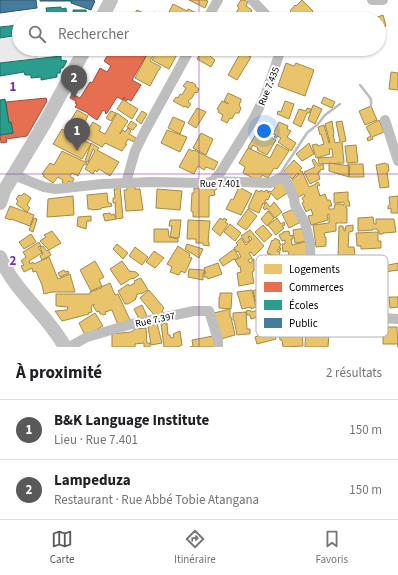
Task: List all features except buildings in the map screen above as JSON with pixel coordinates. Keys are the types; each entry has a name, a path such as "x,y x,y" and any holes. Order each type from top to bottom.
{"main road":[{"path":"105,12 111,0"},
{"path":"0,203 4,191 46,121 81,56"},
{"path":"0,258 11,278 51,326 65,347"}],"street":[{"path":"211,12 218,0"},
{"path":"252,0 263,12"},
{"path":"372,0 383,0"},
{"path":"126,183 136,151 145,131 186,56"},
{"name":"Rue 7.435","path":"213,181 220,174 253,120 265,96 279,56"},
{"path":"385,120 398,161"},
{"name":"Rue 7.401","path":"14,175 56,189 102,184 151,182 206,183 213,181 270,183 284,176 308,232 310,255"},
{"name":"Rue 7.397","path":"69,347 87,337 132,324 194,311 209,311 218,340 218,347"},
{"name":"Rue 7.401","path":"388,318 398,319"}],"shaded area":[{"path":"12,37 12,56 38,56 38,58 0,63 0,39"}],"waterway":[{"path":"360,85 371,99 371,106"},
{"path":"280,174 307,133 318,124 325,115 340,104"}],"place":[{"name":"Lampeduza","path":"74,98"},
{"name":"B&K Language Institute","path":"77,151"}]}
